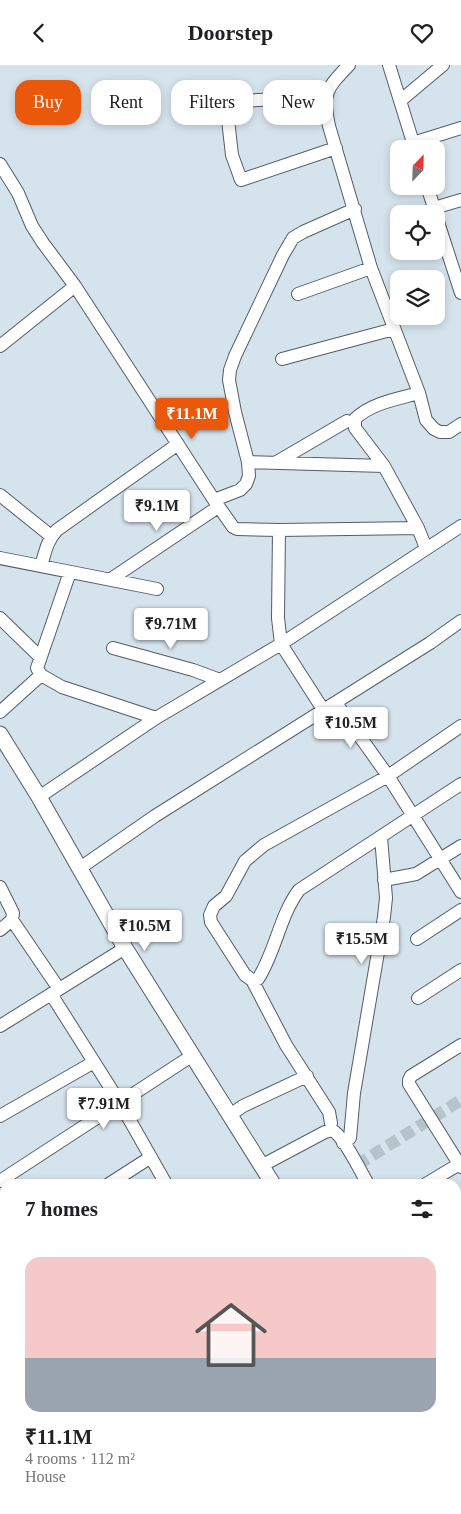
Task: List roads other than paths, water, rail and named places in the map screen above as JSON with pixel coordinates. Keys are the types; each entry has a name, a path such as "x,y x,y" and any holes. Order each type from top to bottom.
{"street":[{"path":"333,84 349,65"},
{"path":"389,65 412,140"},
{"path":"400,101 442,65"},
{"path":"263,99 226,102 232,155 241,180 336,148"},
{"path":"329,125 371,268 419,393 426,419 434,429 440,432 449,432 461,424"},
{"path":"430,140 461,128"},
{"path":"0,164 18,193 36,232 75,286 216,504 233,527 237,529 279,530 418,528"},
{"path":"445,208 461,200"},
{"path":"111,579 216,504 240,490 246,483 249,475 248,462 229,380 230,370 235,357 283,255 293,238 303,231 355,209"},
{"path":"445,238 457,269 461,293"},
{"path":"298,294 371,268"},
{"path":"0,347 75,286"},
{"path":"282,359 394,329"},
{"path":"419,393 387,402 361,413 355,419 354,428 384,466 418,528 426,548"},
{"path":"275,463 347,421"},
{"path":"41,566 51,536 57,530 178,443"},
{"path":"248,462 384,466"},
{"path":"0,495 51,536"},
{"path":"40,797 156,718 281,644 461,526"},
{"path":"279,530 278,618 281,644 324,711"},
{"path":"0,558 157,589"},
{"path":"70,572 40,657 37,668 41,675 62,687 156,718"},
{"path":"0,618 40,657"},
{"path":"80,868 155,816 324,711 461,621"},
{"path":"113,648 193,670 220,680"},
{"path":"0,712 41,675"},
{"path":"336,703 414,815 461,892"},
{"path":"331,1123 328,1112 286,1045 252,980 245,975 211,922 210,915 214,907 226,896 245,861 264,845 388,776 461,726"},
{"path":"3,743 40,797 125,948 270,1179"},
{"path":"252,980 258,979 263,971 289,904 299,890 461,784"},
{"path":"343,1143 350,1138 354,1093 384,917 386,898 380,837"},
{"path":"384,880 416,874 461,846"},
{"path":"0,887 13,913 12,920 163,1179"},
{"path":"417,939 461,910"},
{"path":"0,930 12,920"},
{"path":"0,1026 125,948"},
{"path":"418,997 461,970"},
{"path":"435,1179 460,1165 408,1080 461,1045"},
{"path":"3,1179 193,1055"},
{"path":"0,1117 94,1062"},
{"path":"230,1115 243,1106 307,1076"},
{"path":"261,1166 332,1130 336,1132 365,1179"},
{"path":"116,1179 151,1157"}],"tunnel":[{"path":"357,1165 461,1100"}]}
